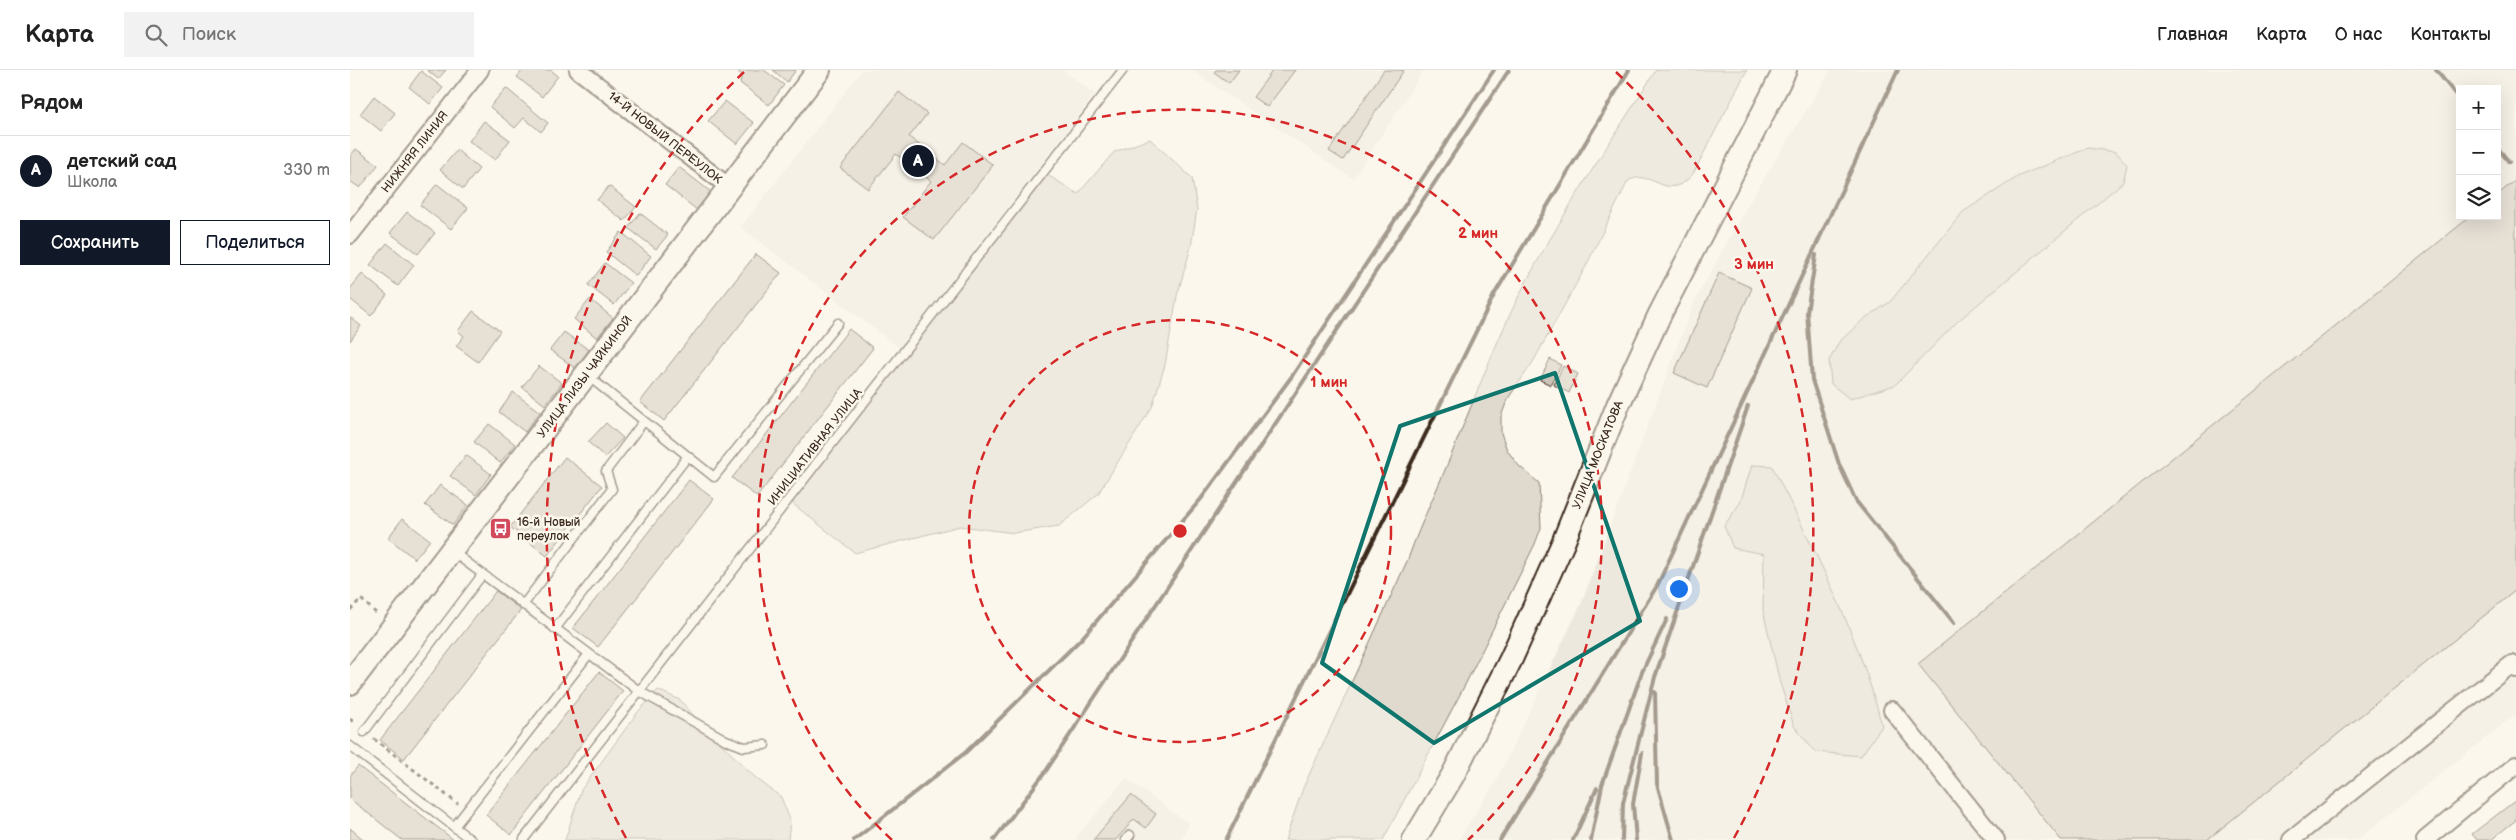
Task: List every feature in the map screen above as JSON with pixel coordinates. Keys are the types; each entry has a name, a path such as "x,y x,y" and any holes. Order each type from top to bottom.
{"main road":[{"name":"УЛИЦА ЛИЗЫ ЧАЙКИНОЙ","path":"350,683 819,70"},
{"name":"УЛИЦА МОСКАТОВА","path":"1414,840 1453,775 1511,659 1563,543 1622,396 1659,316 1785,70"}],"street":[{"name":"НИЖНЯЯ ЛИНИЯ","path":"350,235 480,70"},
{"name":"14-Й НОВЫЙ ПЕРЕУЛОК","path":"578,70 729,187"},
{"path":"2291,840 2512,664 2516,668"},
{"path":"1892,710 1996,840"},
{"path":"2424,840 2516,765"}],"lane":[{"name":"ИНИЦИАТИВНАЯ УЛИЦА","path":"524,839 1123,70"},
{"path":"586,375 714,477 838,323"},
{"path":"523,605 612,489 606,471 644,421"},
{"path":"555,629 688,456"},
{"path":"451,551 639,691 726,740 744,748 765,745"},
{"path":"364,732 482,574"},
{"path":"454,827 589,654"},
{"path":"350,746 470,840"}],"path":[{"path":"350,610 361,599 380,616"},
{"path":"350,719 364,732 466,810"}],"highlighted area":[{"path":"1555,373 1640,621 1434,743 1322,663 1400,426"}],"shaded area":[{"path":"862,70 1063,70 1095,94 899,348 741,227"},
{"path":"1191,70 1424,70 1353,179"},
{"path":"1656,70 1747,70 1693,174 1683,183 1675,186 1667,186 1645,178 1628,181 1585,268 1533,362 1507,400 1501,417 1501,433 1507,450 1519,466 1539,483 1541,528 1535,544 1466,683 1383,840 1285,840 1303,788 1408,559 1507,320 1527,280 1573,200"},
{"path":"1831,70 2516,70 2516,714 2357,840 1458,840 1496,781 1581,604 1693,304 1746,208"},
{"path":"1150,139 1192,178 1197,209 1191,247 1177,296 1165,365 1152,407 1098,494 1059,526 1014,533 960,526 855,553 793,504 794,476 931,316 1043,172 1078,194 1114,152"},
{"path":"2088,148 2116,152 2127,165 2123,182 1958,321 1895,385 1850,399 1831,384 1829,361 1839,342 1864,319 1890,302 1963,212 2019,176"},
{"path":"1752,465 1772,466 1834,593 1861,658 1882,726 1861,756 1815,752 1794,726 1780,683 1763,610 1764,554 1733,548 1724,526 1740,503"},
{"path":"658,690 680,700 703,726 757,779 781,797 790,820 788,840 565,840 581,790 637,713"},
{"path":"1126,778 1189,824 1181,840 1074,840"}],"building":[{"path":"427,70 446,70 438,79"},
{"path":"523,70 551,70 558,76 542,97 517,77"},
{"path":"736,70 764,70 784,85 769,105 740,83 742,75"},
{"path":"773,70 796,70 787,82"},
{"path":"1216,70 1239,70 1229,83 1214,72"},
{"path":"1273,70 1295,70 1267,107 1253,97"},
{"path":"1384,70 1404,70 1343,160 1329,151"},
{"path":"421,71 443,88 430,104 409,87"},
{"path":"506,88 548,123 541,132 524,118 515,128 490,107"},
{"path":"899,92 927,114 909,137 945,165 963,142 993,165 934,240 903,217 931,181 896,154 868,189 840,168"},
{"path":"374,96 395,113 381,131 360,114"},
{"path":"725,101 754,123 737,144 708,121"},
{"path":"484,121 510,140 495,160 469,141"},
{"path":"356,149 378,165 360,188 350,181 350,156"},
{"path":"457,150 479,169 463,189 440,170"},
{"path":"679,167 711,192 697,210 665,185"},
{"path":"2516,180 2516,590 2207,840 2061,840 1918,664 2466,220 2501,220 2501,192"},
{"path":"437,184 468,208 451,229 420,205"},
{"path":"609,186 636,207 624,221 597,200"},
{"path":"407,212 435,233 418,254 390,233"},
{"path":"640,213 668,235 656,249 628,228"},
{"path":"621,232 651,256 636,276 606,252"},
{"path":"387,243 414,265 398,286 370,265"},
{"path":"756,254 781,273 664,421 640,402"},
{"path":"605,263 631,283 614,305 588,285"},
{"path":"1719,273 1752,288 1707,388 1674,373"},
{"path":"362,274 387,295 371,316 350,299 350,289"},
{"path":"590,299 613,318 597,338 574,319"},
{"path":"473,311 500,331 478,362 456,346 464,336 458,331"},
{"path":"350,317 361,326 350,341"},
{"path":"849,329 873,348 757,497 732,478"},
{"path":"564,332 589,350 575,368 550,350"},
{"path":"1550,359 1561,365 1551,385 1540,380"},
{"path":"539,366 562,383 545,405 522,387"},
{"path":"1563,366 1578,374 1569,393 1554,385"},
{"path":"513,392 540,412 525,432 499,412"},
{"path":"606,423 623,438 605,457 588,442"},
{"path":"489,424 515,444 500,463 474,442"},
{"path":"466,455 491,474 476,495 450,476"},
{"path":"565,457 602,486 547,556 510,527"},
{"path":"689,480 714,499 598,647 573,628"},
{"path":"440,485 468,505 453,525 425,505"},
{"path":"402,519 430,540 415,559 388,538"},
{"path":"496,591 521,610 404,759 380,740"},
{"path":"599,672 623,691 511,835 486,815"},
{"path":"358,766 454,840 402,840 350,799 350,776"},
{"path":"1131,795 1156,814 1146,828 1134,819 1116,840 1093,840"},
{"path":"2516,800 2516,820 2491,840 2477,840 2472,834"},
{"path":"350,828 364,840 350,840"}],"railway":[{"path":"854,840 966,752 1082,638 1201,499 1292,376 1494,70"},
{"path":"994,840 1046,771 1509,70"},
{"path":"1226,840 1494,295 1629,70"},
{"path":"1500,840 1657,586 1898,70"},
{"path":"2436,70 2456,95"},
{"path":"2501,152 2509,162"},
{"path":"1816,255 1807,312 1812,380 1839,464 1856,501 1954,623"},
{"path":"1622,840 1623,803 1655,677 1748,406"},
{"path":"1591,840 1602,785 1642,672 1667,619"},
{"path":"1655,692 1657,784 1673,840"},
{"path":"1636,840 1633,804 1642,753"},
{"path":"1573,840 1597,788"}],"place":[{"name":"детский сад","path":"918,161"},
{"name":"16-й Новый переулок","path":"501,529"}]}
